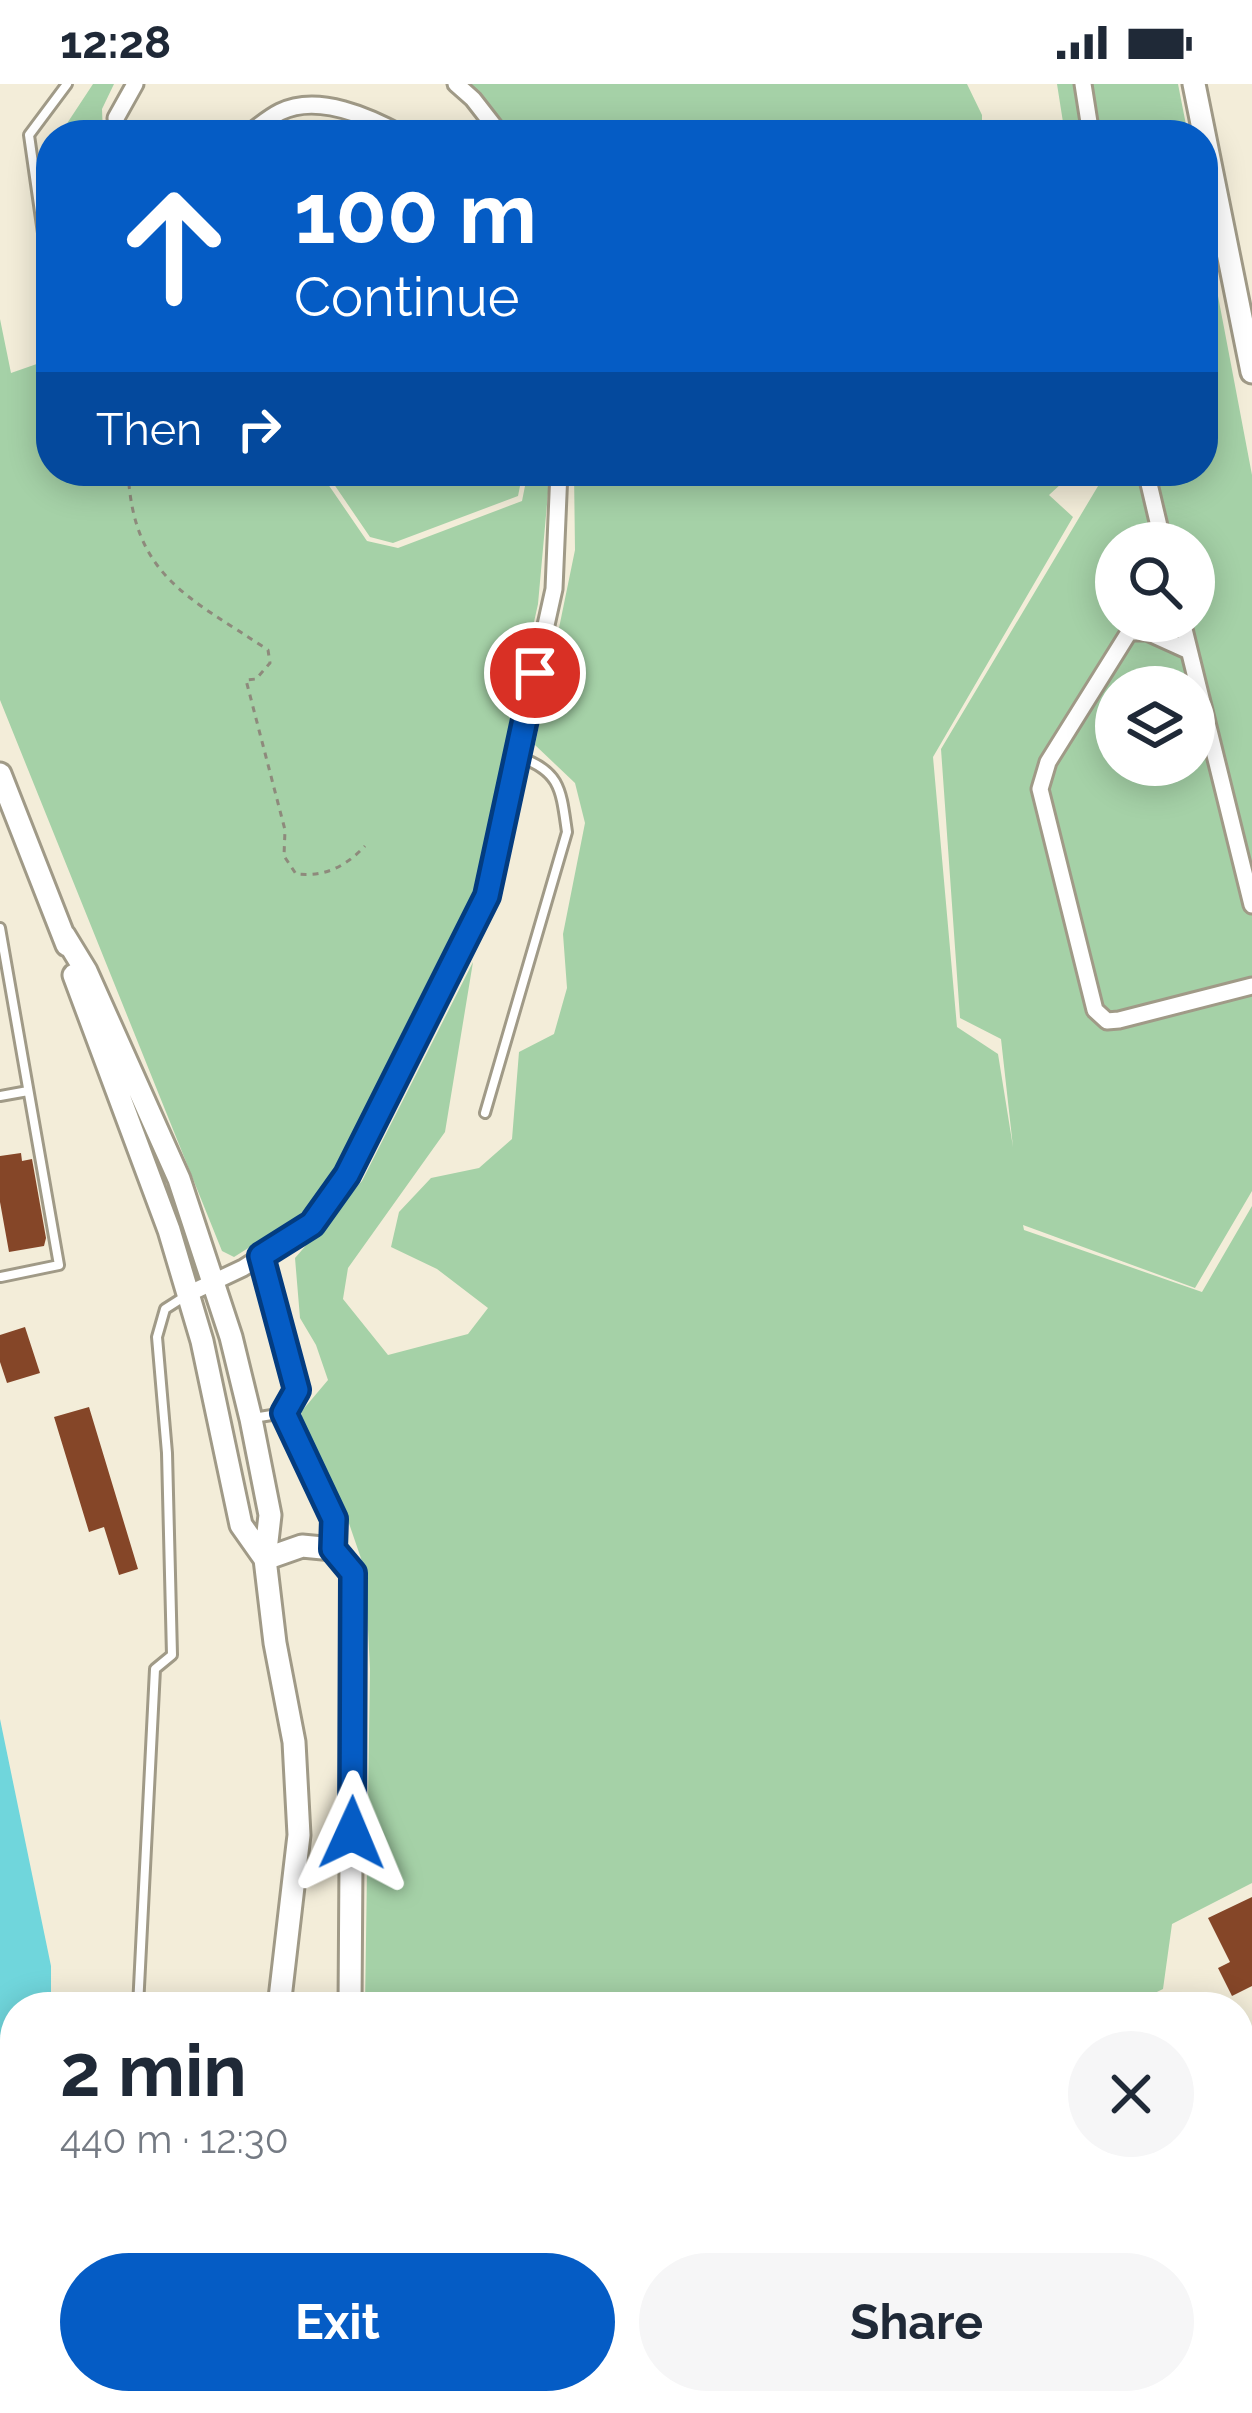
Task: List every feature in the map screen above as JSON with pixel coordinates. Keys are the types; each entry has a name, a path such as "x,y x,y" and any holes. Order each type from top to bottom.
{"street":[{"path":"116,120 135,84"},
{"path":"456,84 490,120"},
{"path":"1082,84 1088,120"},
{"path":"1194,84 1201,120"},
{"path":"269,120 284,110 318,106 376,120"},
{"path":"1218,203 1252,372"},
{"path":"188,1294 312,1224 347,1175 487,896 554,590 558,486"},
{"path":"1149,486 1158,522"},
{"path":"1123,642 1048,762 1040,789 1095,1010 1107,1021 1119,1020 1252,986"},
{"path":"1170,642 1190,651"},
{"path":"1188,642 1252,905"},
{"path":"0,774 64,935 74,974 169,1230 241,1525 265,1559"},
{"path":"64,935 86,971 179,1179 214,1283 270,1515 265,1559 294,1742 299,1835 281,1992"},
{"path":"265,1559 302,1546 333,1549 353,1573 350,1992"}],"lane":[{"path":"40,120 67,84"},
{"path":"36,126 29,135 36,184"},
{"path":"485,1113 567,832 561,789 542,765 517,756"},
{"path":"0,928 59,1265 1,1277"},
{"path":"0,1096 28,1090"},
{"path":"261,1256 297,1390 284,1413"},
{"path":"139,1992 155,1669 172,1655 167,1453 157,1336 165,1309 188,1294"},
{"path":"250,1419 284,1413"},
{"path":"284,1413 334,1519 333,1549"}],"path":[{"path":"129,486 130,510 144,549 170,584 268,650 270,663 256,679 246,680 285,830 284,856 296,874 316,876 349,862 365,846"}],"green space":[{"path":"93,84 114,84 102,109 102,120 69,120"},
{"path":"471,84 967,84 982,115 982,120 501,120"},
{"path":"1057,84 1178,84 1185,120 1063,120"},
{"path":"1218,296 1252,475 1252,1191 1195,1288 1023,1225 1024,1230 1202,1292 1252,1206 1252,1883 1172,1924 1163,1989 1157,1992 365,1992 370,1669 365,1570 343,1506 306,1437 301,1412 328,1380 300,1318 295,1258 362,1181 473,962 445,1132 348,1268 343,1299 388,1355 468,1334 488,1308 437,1269 391,1247 399,1212 431,1178 479,1168 512,1139 519,1052 554,1034 567,988 563,934 585,823 575,783 535,745 575,550 574,486 1059,486 1049,495 1073,517 933,757 957,1027 998,1054 1013,1147 1001,1039 960,1018 941,749 1098,486 1218,486"},
{"path":"0,319 11,373 36,364 36,486 329,486 367,541 398,548 522,501 525,486 549,486 538,604 475,888 352,1145 321,1194 295,1219 234,1257 222,1251 0,700"},
{"path":"335,486 520,486 518,496 393,543 370,537"}],"water":[{"path":"0,1719 51,1966 51,1992 0,1992"}],"building":[{"path":"21,1153 22,1161 32,1159 46,1238 44,1246 9,1252 0,1202 0,1156"},
{"path":"25,1327 40,1373 7,1383 0,1362 0,1335"},
{"path":"89,1407 138,1569 119,1575 104,1527 89,1532 54,1417"},
{"path":"1252,1897 1252,1986 1230,1992 1218,1968 1230,1962 1208,1918"}],"route":[{"path":"352,1833 353,1573 333,1549 334,1519 284,1413 297,1390 261,1256 312,1224 347,1175 487,896 535,673"}]}
